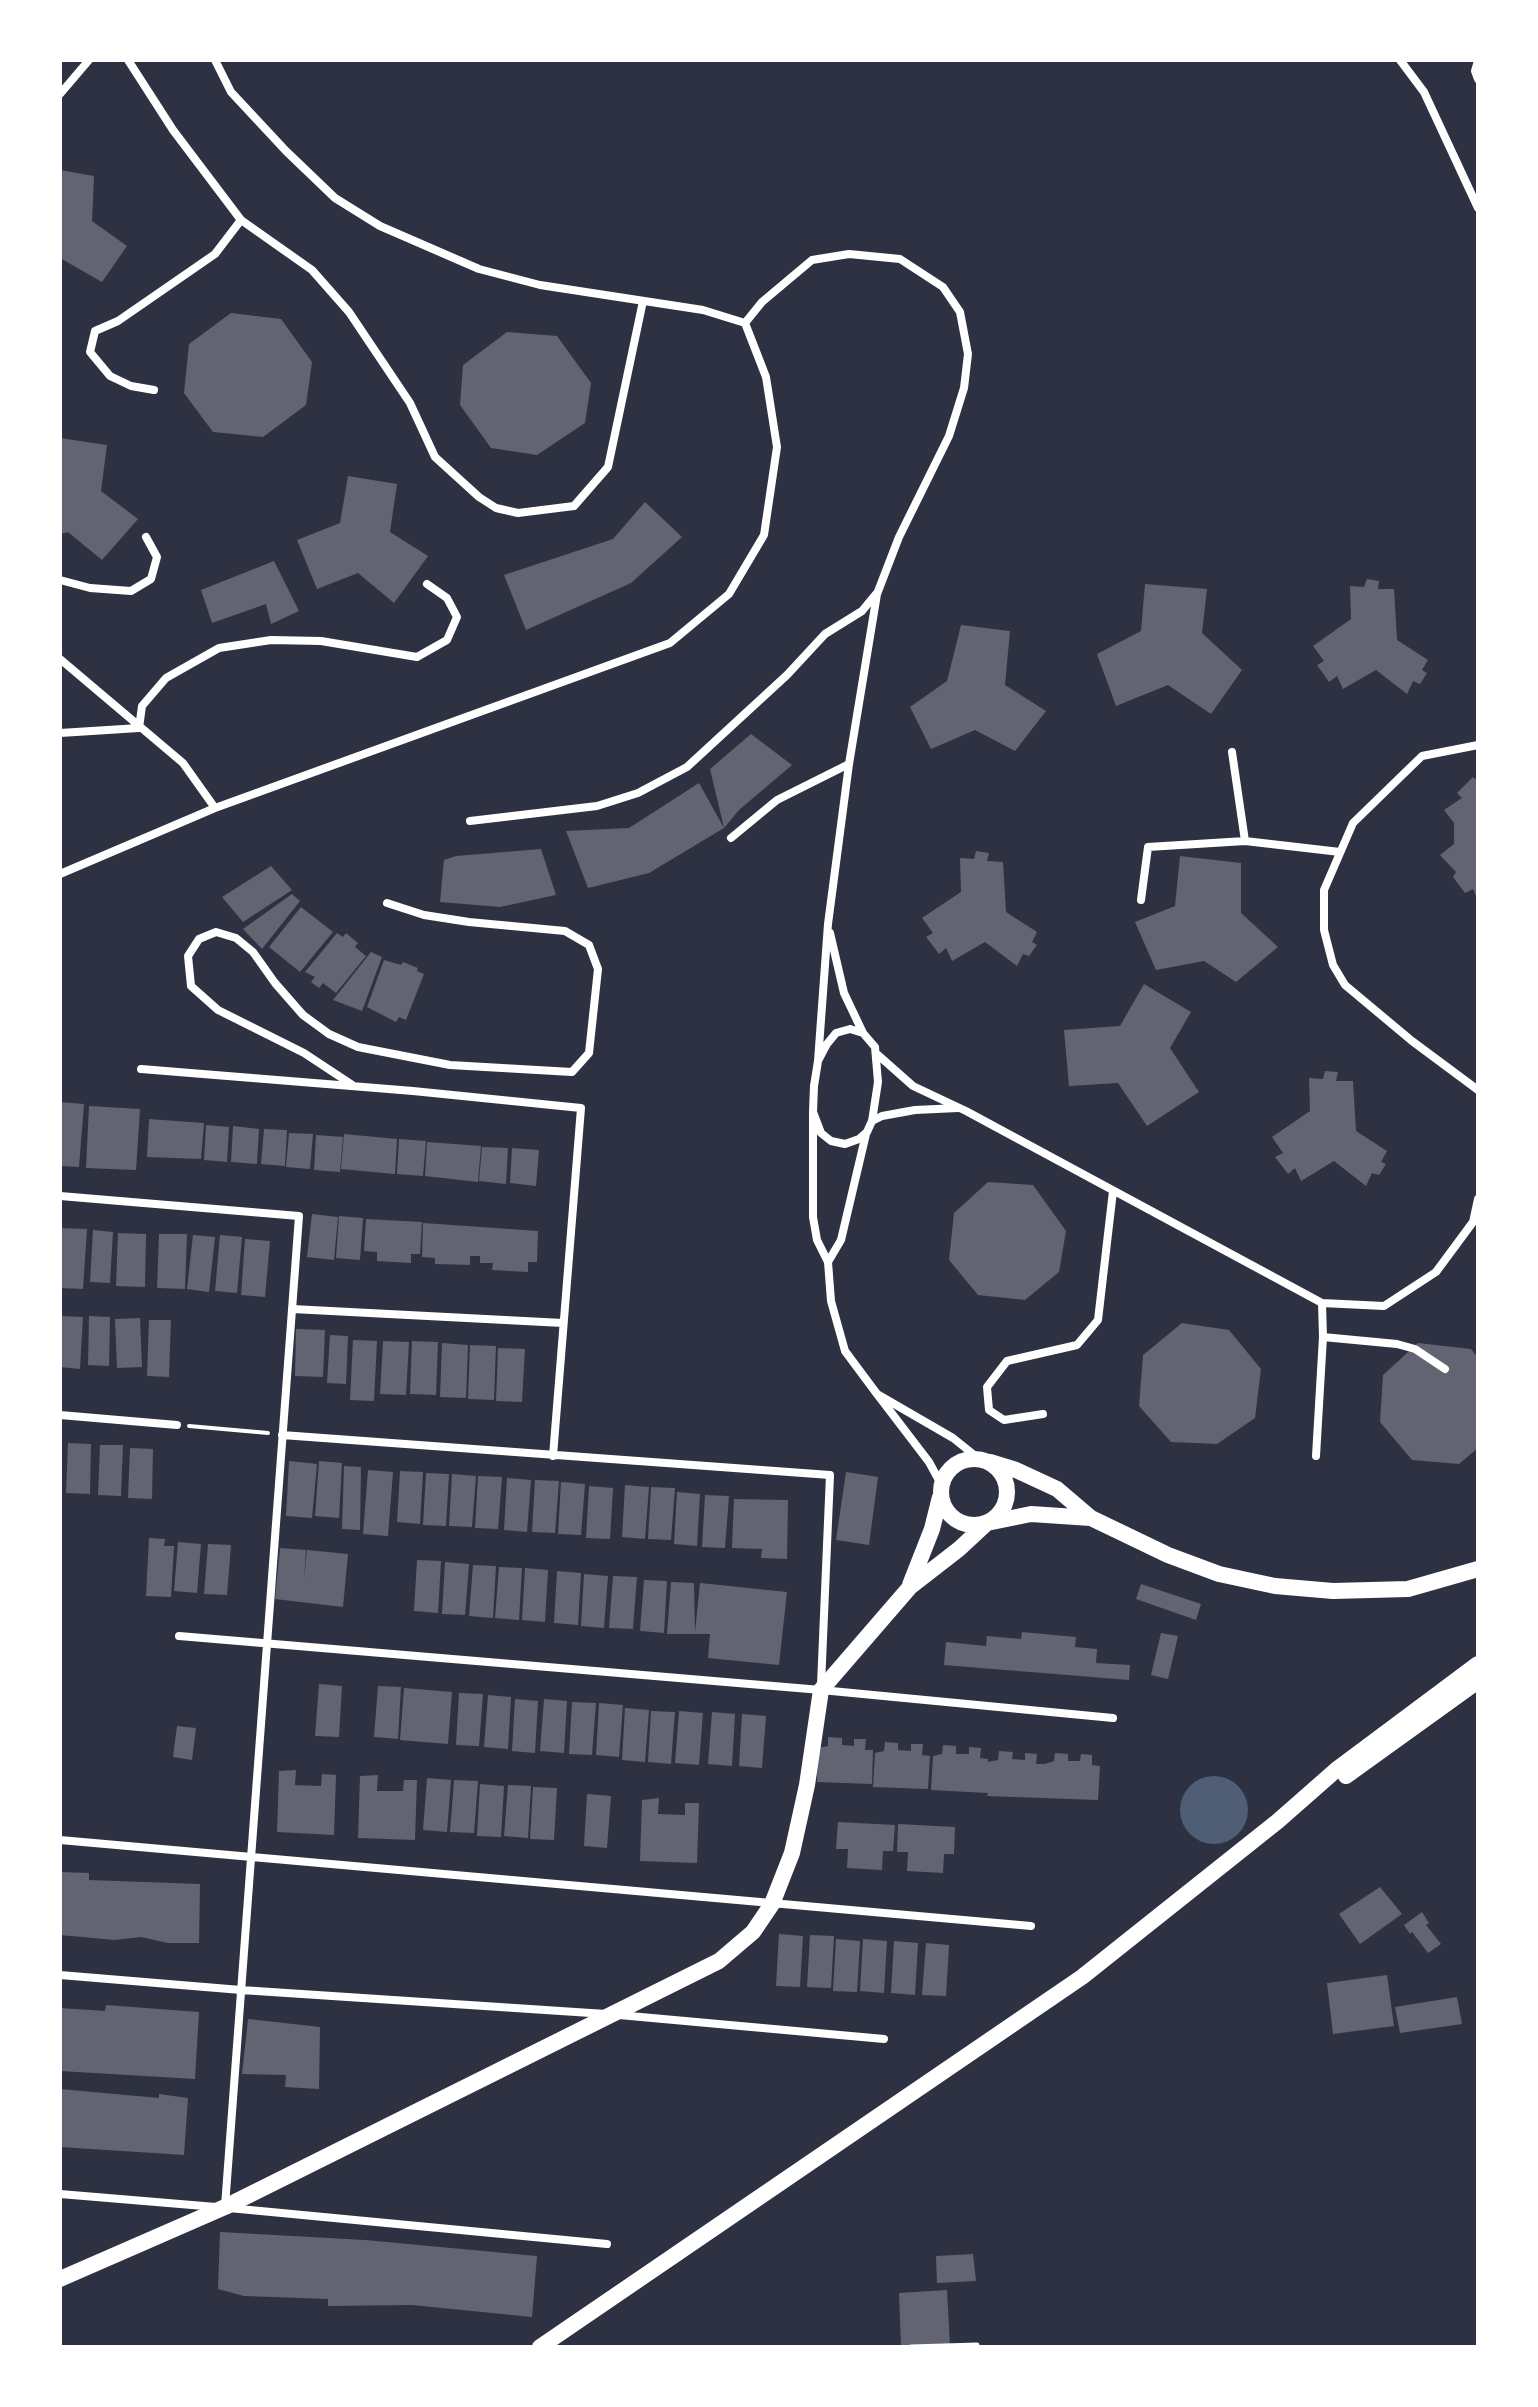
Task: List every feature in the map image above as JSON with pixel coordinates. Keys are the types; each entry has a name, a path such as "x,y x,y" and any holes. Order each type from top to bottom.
{"main road":[{"path":"910,1587 932,1529 945,1473 954,1464 966,1459 984,1460 1016,1470 1057,1489 1091,1518 1168,1555 1206,1570 1275,1586 1333,1591 1408,1589 1478,1569"},
{"path":"60,2279 225,2207 614,2014 719,1961 753,1932 772,1904 792,1853 807,1785 821,1690 910,1587 998,1516 1005,1506 1008,1493 1006,1481 1000,1470 984,1460"},
{"path":"940,1491 944,1508 952,1518 963,1524 975,1526 1031,1514 1091,1518"},
{"path":"540,2347 1082,1977 1278,1821 1336,1770 1478,1664"},
{"path":"1278,1821 1478,1681"}],"street":[{"path":"60,94 89,60"},
{"path":"128,60 173,130 241,220 312,270 349,312 410,403 435,457 479,497 496,508 518,513 574,506 608,467 643,301"},
{"path":"215,60 231,92 286,151 335,198 380,226 479,269 540,285 703,310 745,323"},
{"path":"1400,60 1424,92 1478,208"},
{"path":"1478,61 1475,71 1478,79"},
{"path":"154,390 131,386 110,376 90,352 95,331 118,321 215,254 241,220"},
{"path":"745,323 762,302 812,260 849,254 900,259 943,287 960,312 968,354 964,388 949,436 899,537 877,594 849,764 828,924 813,1112 813,1217 817,1240 828,1262 831,1301 845,1351 929,1462 940,1491"},
{"path":"60,874 215,808 670,643 729,594 764,535 777,447 766,377 745,323"},
{"path":"60,580 90,588 131,591 151,579 157,557 146,537"},
{"path":"139,728 142,706 166,678 219,648 271,640 321,641 417,657 447,640 457,617 447,598 427,584"},
{"path":"470,821 597,806 638,793 687,767 787,675 825,634 862,611 877,594"},
{"path":"60,659 183,763 215,808"},
{"path":"60,733 139,728"},
{"path":"1478,745 1422,756 1353,823 1324,890 1324,930 1333,965 1345,985 1412,1041 1478,1090"},
{"path":"1232,752 1245,841"},
{"path":"731,838 777,800 849,764"},
{"path":"1141,900 1148,847 1245,841 1340,852"},
{"path":"354,1086 304,1053 218,1010 191,986 188,956 199,939 216,932 236,938 253,952 303,1015 329,1034 358,1047 450,1065 572,1072 589,1053 598,969 589,945 565,931 424,915 387,903"},
{"path":"828,924 844,993 863,1033 878,1055 878,1082 872,1121 841,1240 828,1262"},
{"path":"818,1061 836,1033 850,1029 863,1033"},
{"path":"878,1055 913,1086 1322,1303 1384,1306 1436,1272 1473,1222 1478,1199"},
{"path":"141,1069 581,1108 553,1456"},
{"path":"872,1121 915,1110 958,1108"},
{"path":"813,1112 821,1133 831,1141 845,1144 867,1132"},
{"path":"1043,1414 1004,1420 989,1410 987,1387 1007,1361 1077,1345 1098,1320 1113,1191"},
{"path":"60,1196 299,1216 225,2207"},
{"path":"1316,1456 1322,1303"},
{"path":"292,1309 563,1323"},
{"path":"1323,1337 1397,1344 1415,1349 1445,1369"},
{"path":"877,1394 953,1438 984,1460"},
{"path":"60,1415 177,1425"},
{"path":"282,1435 830,1475 821,1690"},
{"path":"179,1636 1113,1718"},
{"path":"60,1840 1031,1926"},
{"path":"60,1975 614,2014 884,2039"},
{"path":"60,2194 607,2244"}],"lane":[{"path":"911,2347 977,2347"}],"path":[{"path":"177,1425 282,1435"}],"water":[{"path":"1214,1776 1238,1786 1248,1810 1238,1834 1214,1844 1190,1834 1180,1810 1190,1786"}],"building":[{"path":"60,170 94,176 92,221 127,246 102,282 60,258"},
{"path":"231,313 281,319 312,362 306,405 263,437 213,432 184,393 189,344"},
{"path":"507,332 557,336 591,383 585,423 537,455 491,448 460,405 463,365"},
{"path":"60,438 107,445 101,491 138,519 102,560 68,532 60,534"},
{"path":"348,476 397,484 390,532 428,556 394,603 358,573 317,589 297,540 340,523"},
{"path":"645,502 682,537 631,583 526,630 504,575 613,539"},
{"path":"274,561 299,611 271,624 266,604 212,623 201,590"},
{"path":"1367,579 1379,581 1378,589 1394,589 1397,640 1428,660 1422,670 1427,673 1420,684 1413,681 1407,694 1376,670 1343,689 1337,676 1329,682 1317,665 1324,661 1313,646 1351,619 1350,586 1364,587"},
{"path":"1145,584 1207,589 1202,633 1242,670 1211,714 1168,685 1116,706 1097,654 1141,631"},
{"path":"961,625 1010,631 1005,685 1046,711 1015,751 975,730 931,749 910,707 947,681"},
{"path":"751,734 792,765 739,810 724,828 710,769"},
{"path":"1473,777 1478,781 1478,901 1473,889 1465,893 1453,877 1456,872 1440,855 1454,844 1454,823 1444,810 1462,798 1457,793"},
{"path":"699,783 724,828 649,873 588,888 566,831 629,828"},
{"path":"541,849 556,895 500,907 440,902 444,860 456,856"},
{"path":"976,851 989,853 987,861 1003,862 1006,912 1037,932 1032,942 1037,945 1029,956 1023,954 1017,966 985,942 952,961 946,948 939,954 926,937 933,933 922,918 961,892 960,858 974,859"},
{"path":"1180,856 1241,863 1241,913 1278,947 1236,982 1204,961 1156,970 1135,922 1175,906"},
{"path":"271,866 292,890 243,922 222,897"},
{"path":"292,894 300,901 262,949 243,929"},
{"path":"301,907 333,932 300,972 269,947"},
{"path":"337,933 343,937 346,933 358,943 355,947 366,956 336,993 323,983 319,988 311,982 315,977 305,972"},
{"path":"371,952 382,957 362,1011 333,1000"},
{"path":"384,960 401,965 403,962 424,974 406,1020 399,1017 396,1022 367,1007"},
{"path":"1144,984 1191,1012 1170,1048 1199,1092 1147,1126 1118,1083 1069,1086 1064,1030 1120,1026"},
{"path":"1325,1071 1338,1072 1336,1081 1353,1081 1356,1131 1387,1151 1381,1162 1386,1164 1379,1175 1372,1173 1366,1186 1334,1161 1301,1181 1295,1168 1288,1174 1275,1157 1283,1153 1272,1137 1310,1111 1309,1078 1323,1079"},
{"path":"60,1102 84,1104 79,1167 60,1166"},
{"path":"89,1106 140,1109 136,1170 86,1168"},
{"path":"149,1119 204,1123 201,1159 147,1157"},
{"path":"206,1125 229,1127 227,1162 204,1160"},
{"path":"233,1126 259,1129 257,1164 231,1162"},
{"path":"264,1129 287,1130 285,1166 261,1164"},
{"path":"289,1133 313,1134 310,1169 286,1167"},
{"path":"344,1134 397,1139 395,1174 341,1169"},
{"path":"316,1135 343,1137 340,1172 314,1170"},
{"path":"399,1139 426,1141 423,1176 397,1174"},
{"path":"427,1142 481,1146 478,1182 425,1176"},
{"path":"482,1147 508,1148 506,1184 479,1181"},
{"path":"512,1148 539,1150 536,1186 510,1183"},
{"path":"988,1182 1033,1185 1066,1231 1059,1272 1025,1300 978,1295 949,1260 954,1213"},
{"path":"312,1214 338,1217 334,1260 307,1257"},
{"path":"339,1216 363,1218 360,1260 336,1258"},
{"path":"366,1219 422,1222 420,1254 411,1254 411,1263 377,1261 377,1252 364,1251"},
{"path":"423,1223 538,1231 537,1262 528,1262 528,1272 492,1270 493,1263 480,1263 480,1256 470,1256 470,1265 435,1264 435,1258 422,1257"},
{"path":"60,1228 87,1229 83,1289 60,1288"},
{"path":"93,1230 113,1232 110,1283 90,1282"},
{"path":"118,1233 146,1234 145,1287 116,1286"},
{"path":"159,1234 187,1234 185,1289 157,1288"},
{"path":"193,1235 215,1237 209,1292 187,1289"},
{"path":"220,1235 242,1237 237,1293 215,1291"},
{"path":"245,1239 270,1241 265,1297 241,1295"},
{"path":"60,1316 83,1317 80,1369 60,1367"},
{"path":"89,1316 110,1317 109,1366 88,1365"},
{"path":"140,1318 142,1367 117,1368 115,1319"},
{"path":"149,1320 171,1320 169,1377 147,1376"},
{"path":"1182,1323 1229,1330 1261,1369 1255,1418 1217,1444 1171,1442 1139,1406 1143,1355"},
{"path":"296,1329 325,1330 323,1377 295,1376"},
{"path":"330,1335 348,1336 346,1384 327,1383"},
{"path":"353,1340 377,1341 374,1401 350,1400"},
{"path":"383,1341 409,1342 406,1395 380,1394"},
{"path":"412,1341 438,1342 436,1395 410,1394"},
{"path":"442,1343 468,1345 466,1398 440,1397"},
{"path":"1418,1343 1471,1349 1478,1358 1478,1448 1459,1464 1412,1460 1380,1422 1383,1375"},
{"path":"470,1345 496,1346 494,1400 468,1399"},
{"path":"498,1348 525,1349 522,1402 496,1401"},
{"path":"68,1443 91,1444 90,1494 66,1493"},
{"path":"100,1445 123,1445 121,1496 98,1495"},
{"path":"130,1448 153,1449 152,1499 128,1498"},
{"path":"289,1461 317,1464 312,1518 286,1516"},
{"path":"319,1461 342,1463 339,1518 315,1516"},
{"path":"344,1466 361,1467 360,1530 342,1529"},
{"path":"368,1470 393,1472 388,1536 363,1534"},
{"path":"400,1471 423,1472 420,1524 397,1522"},
{"path":"846,1472 878,1477 869,1545 836,1540"},
{"path":"426,1473 449,1474 446,1526 423,1525"},
{"path":"452,1474 476,1476 472,1527 449,1526"},
{"path":"478,1476 502,1477 498,1529 475,1528"},
{"path":"507,1478 531,1480 527,1532 504,1530"},
{"path":"535,1480 559,1481 555,1533 532,1532"},
{"path":"561,1482 585,1484 581,1535 558,1534"},
{"path":"625,1485 649,1487 645,1539 622,1537"},
{"path":"589,1486 613,1488 610,1539 586,1538"},
{"path":"651,1487 675,1488 671,1540 648,1539"},
{"path":"677,1492 700,1494 697,1546 674,1544"},
{"path":"705,1495 729,1496 725,1548 702,1547"},
{"path":"734,1499 788,1500 787,1559 761,1558 762,1549 732,1548"},
{"path":"149,1538 165,1539 164,1546 174,1546 171,1597 146,1596"},
{"path":"178,1542 201,1544 197,1593 174,1591"},
{"path":"208,1544 231,1545 227,1595 204,1594"},
{"path":"280,1548 306,1550 304,1579 307,1550 348,1554 343,1607 275,1599"},
{"path":"417,1560 441,1561 438,1613 414,1611"},
{"path":"445,1562 469,1564 465,1615 442,1614"},
{"path":"473,1565 496,1566 493,1618 469,1616"},
{"path":"499,1567 522,1568 519,1620 495,1618"},
{"path":"525,1568 548,1570 545,1622 522,1620"},
{"path":"557,1571 581,1573 578,1625 554,1623"},
{"path":"584,1574 608,1576 604,1628 581,1626"},
{"path":"613,1576 637,1577 633,1629 609,1628"},
{"path":"644,1580 667,1581 664,1633 640,1631"},
{"path":"671,1582 694,1583 695,1632 700,1583 787,1592 779,1665 708,1658 710,1634 667,1634"},
{"path":"1141,1584 1201,1604 1196,1620 1136,1599"},
{"path":"1022,1632 1076,1637 1075,1647 1097,1649 1096,1663 1130,1665 1129,1680 944,1665 946,1642 986,1646 987,1636 1021,1639"},
{"path":"1161,1633 1178,1636 1168,1679 1151,1675"},
{"path":"319,1684 342,1686 339,1737 315,1736"},
{"path":"378,1686 401,1687 398,1739 374,1737"},
{"path":"404,1688 452,1692 448,1744 400,1740"},
{"path":"459,1693 483,1694 479,1746 456,1745"},
{"path":"488,1695 511,1697 508,1749 484,1747"},
{"path":"515,1699 538,1701 535,1753 512,1751"},
{"path":"544,1699 567,1701 564,1753 540,1751"},
{"path":"572,1702 596,1703 592,1755 569,1754"},
{"path":"599,1703 623,1705 619,1757 596,1755"},
{"path":"625,1708 649,1710 645,1762 622,1760"},
{"path":"651,1711 675,1712 671,1764 648,1762"},
{"path":"679,1711 703,1713 699,1765 675,1763"},
{"path":"712,1712 735,1714 732,1766 708,1764"},
{"path":"742,1714 766,1716 762,1768 739,1766"},
{"path":"177,1726 196,1728 192,1760 173,1757"},
{"path":"828,1737 842,1738 842,1745 854,1746 854,1739 866,1739 865,1750 873,1750 872,1784 817,1782 818,1748 828,1746"},
{"path":"885,1742 898,1743 898,1750 911,1751 911,1744 923,1744 922,1755 930,1756 928,1789 873,1787 875,1753 884,1751"},
{"path":"943,1745 956,1746 956,1754 969,1754 969,1747 981,1748 980,1758 988,1759 988,1762 998,1760 999,1751 1013,1752 1012,1759 1025,1760 1025,1753 1037,1754 1036,1764 1054,1761 1055,1753 1068,1754 1068,1761 1080,1761 1081,1754 1092,1755 1092,1765 1100,1766 1098,1800 987,1796 988,1793 931,1790 933,1756 942,1754"},
{"path":"296,1770 295,1785 321,1786 322,1774 336,1775 334,1835 277,1832 279,1771"},
{"path":"378,1775 377,1791 403,1791 404,1780 417,1780 415,1840 358,1838 360,1776"},
{"path":"427,1778 451,1780 447,1832 423,1830"},
{"path":"454,1780 478,1781 474,1833 450,1832"},
{"path":"480,1784 504,1786 501,1837 477,1836"},
{"path":"508,1785 531,1786 528,1838 504,1836"},
{"path":"533,1787 557,1788 554,1840 530,1839"},
{"path":"587,1794 611,1796 607,1848 584,1846"},
{"path":"659,1798 658,1814 685,1815 685,1803 699,1803 697,1863 640,1861 642,1800"},
{"path":"838,1822 895,1825 893,1851 883,1851 882,1870 847,1868 848,1849 836,1849"},
{"path":"898,1824 955,1827 954,1854 944,1854 943,1873 907,1871 908,1852 897,1852"},
{"path":"60,1872 89,1873 89,1880 200,1884 199,1943 168,1943 141,1937 114,1940 60,1935"},
{"path":"1380,1887 1402,1914 1360,1944 1339,1914"},
{"path":"1422,1912 1429,1923 1426,1925 1441,1944 1428,1953 1404,1925"},
{"path":"779,1934 803,1936 800,1987 776,1986"},
{"path":"810,1935 834,1936 831,1988 807,1987"},
{"path":"836,1939 860,1941 857,1992 833,1991"},
{"path":"863,1939 887,1941 884,1993 860,1991"},
{"path":"894,1941 918,1943 915,1995 891,1993"},
{"path":"926,1943 949,1945 946,1996 922,1995"},
{"path":"1387,1975 1394,2026 1333,2034 1327,1983"},
{"path":"1457,1997 1462,2024 1400,2033 1395,2007"},
{"path":"106,2005 199,2012 195,2079 60,2071 60,2008 105,2011"},
{"path":"248,2019 320,2027 319,2089 285,2087 286,2075 242,2074"},
{"path":"60,2089 188,2098 184,2155 60,2147"},
{"path":"220,2232 365,2240 537,2256 532,2317 412,2305 328,2306 328,2299 244,2296 218,2289"},
{"path":"973,2254 976,2281 937,2283 936,2256"},
{"path":"947,2290 950,2347 901,2347 899,2293"}]}
